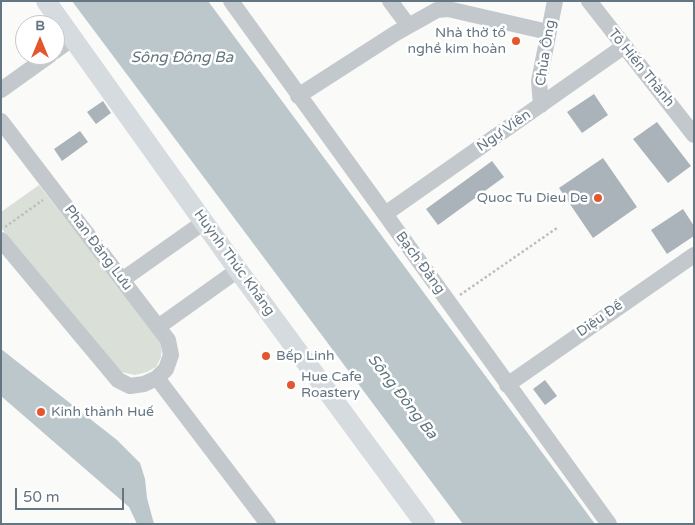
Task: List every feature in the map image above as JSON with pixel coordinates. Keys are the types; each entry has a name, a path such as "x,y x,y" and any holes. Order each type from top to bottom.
{"main road":[{"name":"Huỳnh Thúc Kháng","path":"46,1 238,270 425,524"}],"street":[{"name":"Bạch Đằng","path":"231,1 609,524"},
{"path":"390,1 408,25"},
{"name":"Chùa Ông","path":"541,105 539,81 555,1"},
{"name":"Tô Hiến Thành","path":"589,1 694,134"},
{"path":"298,96 428,13 448,9 548,32"},
{"path":"65,44 73,38"},
{"name":"Ngự Viên","path":"385,214 623,46"},
{"path":"1,90 36,65"},
{"name":"Phan Đăng Lưu","path":"1,121 168,340 171,355 166,369 157,378"},
{"path":"122,280 204,222"},
{"path":"1,240 118,380 130,386 144,384 157,378 268,524"},
{"name":"Diệu Đế","path":"507,385 694,255"},
{"path":"158,327 238,270"}],"path":[{"path":"1,229 55,191"},
{"path":"449,303 557,228"}],"shaded area":[{"path":"39,185 162,343 161,357 156,367 135,375 121,372 1,228 1,212"}],"water":[{"name":"Sông Đông Ba","path":"72,1 208,1 595,524 463,524"},
{"path":"1,349 117,440 140,463 154,524 137,524 129,507 1,396"}],"building":[{"path":"594,94 608,115 582,133 567,112"},
{"path":"103,101 111,113 96,124 87,112"},
{"path":"657,122 691,166 668,183 633,139"},
{"path":"80,131 88,142 62,161 54,149"},
{"name":"Quoc Tu Dieu De","path":"603,158 637,207 593,238 559,188"},
{"path":"492,161 504,177 438,225 426,209"},
{"path":"683,209 694,226 694,236 667,254 651,230"},
{"path":"545,380 557,396 545,405 533,389"}],"place":[{"name":"Nhà thờ tổ nghề kim hoàn","path":"516,41"},
{"name":"Quoc Tu Dieu De","path":"598,198"},
{"name":"Bếp Linh","path":"266,356"},
{"name":"Hue Cafe Roastery","path":"291,385"},
{"name":"Kinh thành Huế","path":"41,412"}]}
